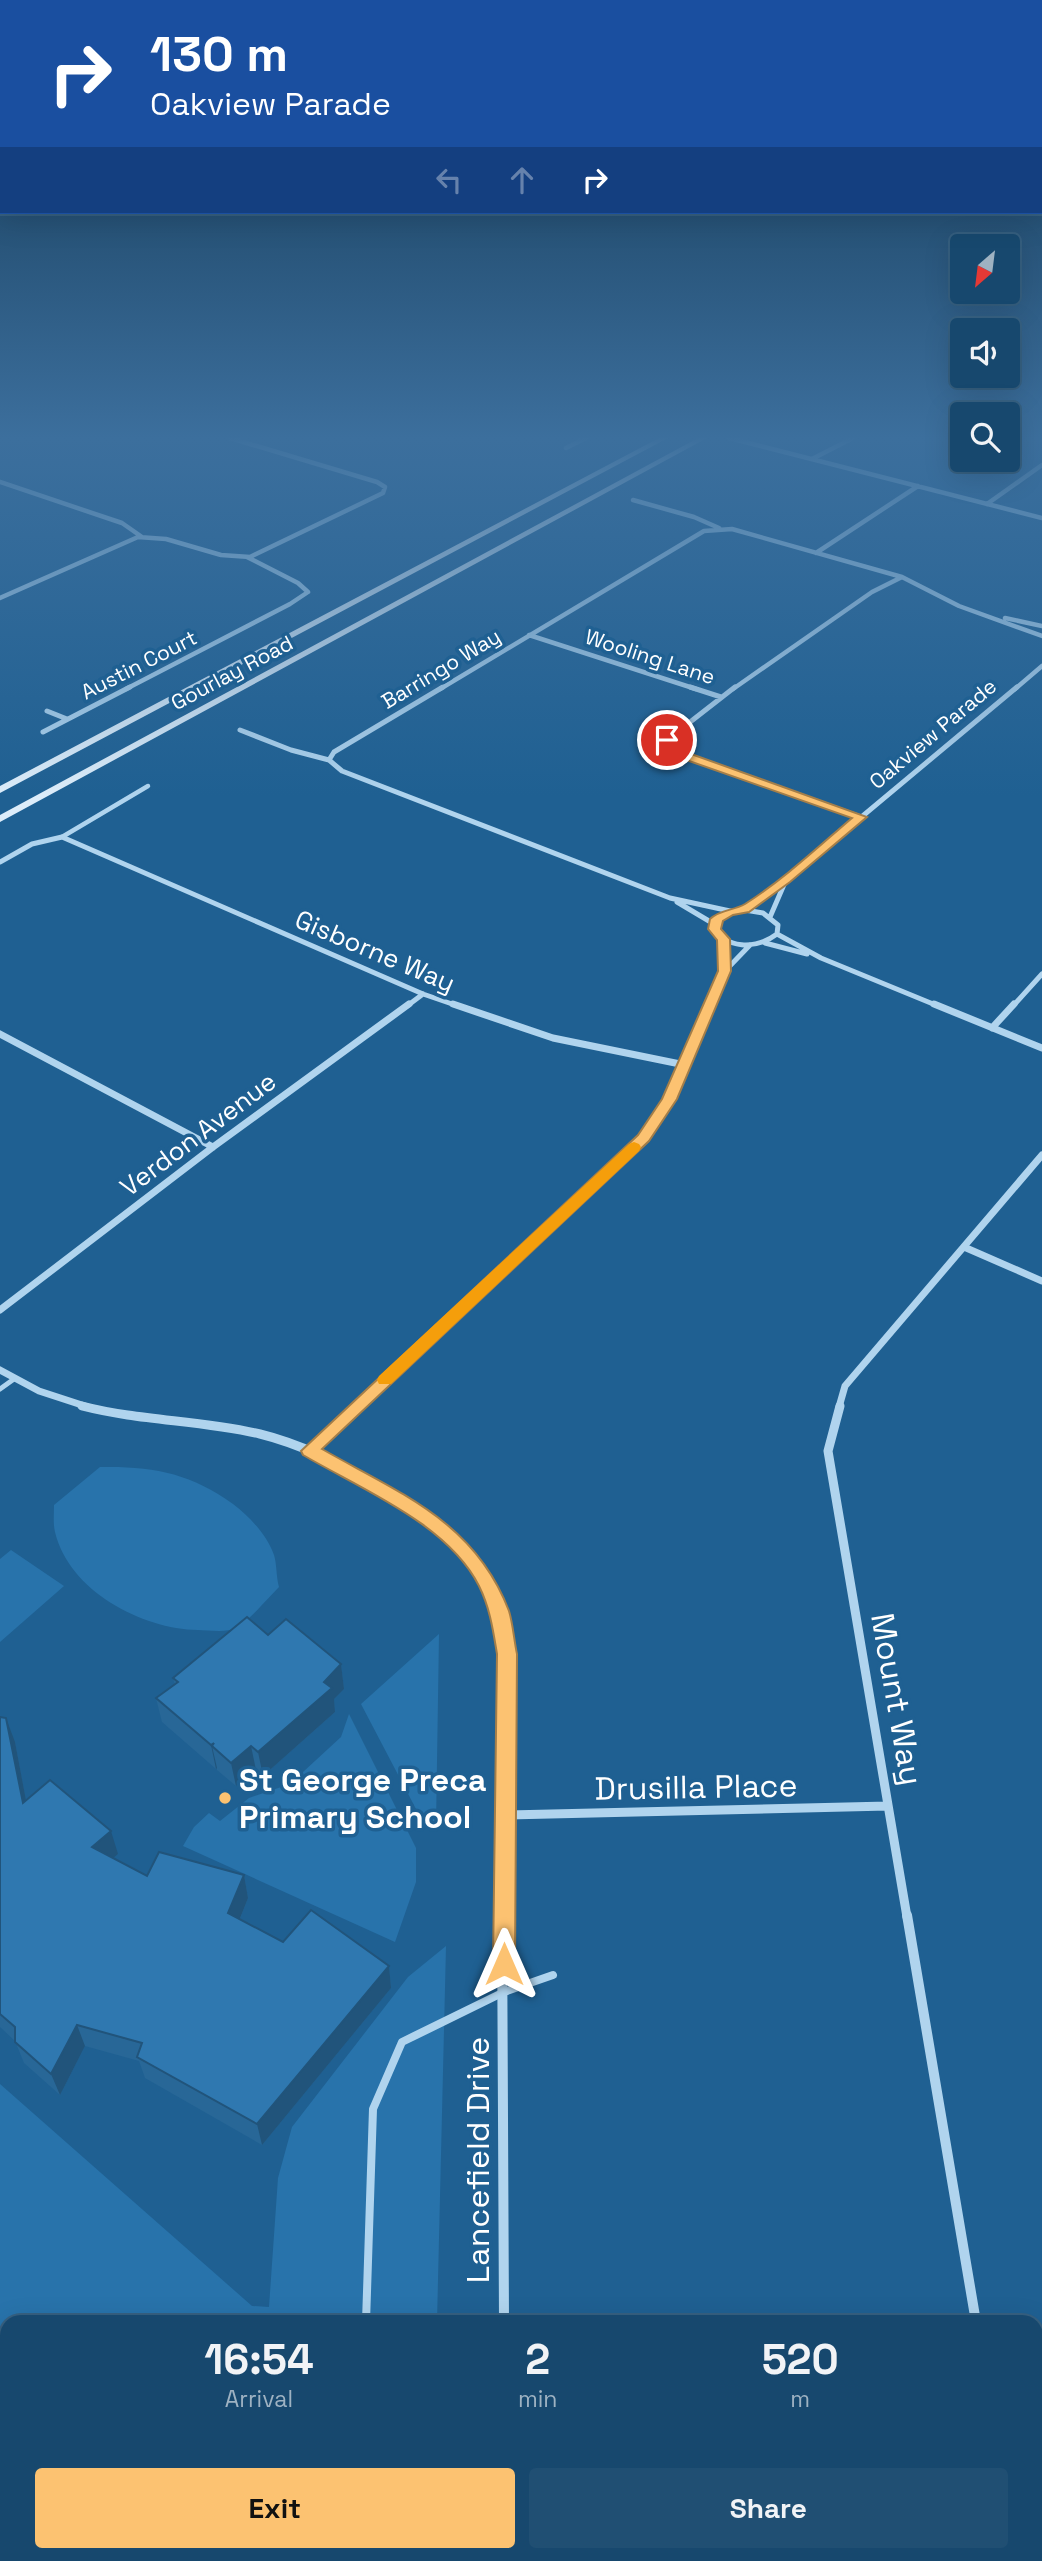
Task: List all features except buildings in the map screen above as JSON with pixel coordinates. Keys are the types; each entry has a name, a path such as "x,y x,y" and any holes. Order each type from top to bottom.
{"main road":[{"name":"Gourlay Road","path":"0,790 439,558"},
{"name":"Gourlay Road","path":"0,819 482,558"}],"street":[{"path":"0,598 94,558"},
{"name":"Austin Court","path":"43,733 290,604 308,592 303,584 260,568 248,558"},
{"name":"Barringo Way","path":"329,760 334,752 659,558"},
{"path":"835,558 902,577 958,606 1042,636"},
{"path":"861,817 685,756 667,746 667,740 721,697 876,590 902,577"},
{"path":"981,613 1042,626"},
{"name":"Wooling Lane","path":"529,635 721,697"},
{"name":"Oakview Parade","path":"745,910 786,880 1040,667 1042,660"},
{"name":"Austin Court","path":"47,711 67,719"},
{"path":"240,730 291,750 329,760 342,771 670,898 730,911 745,910 770,917 778,925 777,934 765,943"},
{"path":"0,862 32,844 62,837"},
{"name":"Gisborne Way","path":"62,837 423,994 553,1038 685,1065"},
{"name":"Oakview Parade","path":"770,917 786,880"},
{"path":"670,898 714,924 724,939 750,945 765,943 821,958"},
{"path":"714,924 730,911"},
{"path":"777,934 821,958 1042,1048"},
{"path":"724,939 725,971"},
{"path":"309,1451 643,1138 669,1099 725,971 750,945"},
{"path":"992,1028 1042,974"},
{"name":"Verdon Avenue","path":"0,1310 213,1147 423,994"},
{"path":"0,1034 213,1147"},
{"name":"Mount Way","path":"974,2315 828,1451 845,1386 1042,1155"},
{"path":"964,1247 1042,1282"},
{"name":"Lancefield Drive","path":"0,1370 44,1394 80,1406 130,1416 251,1431 309,1451 432,1521 466,1552 486,1581 500,1614 507,1654 504,2315"},
{"name":"Drusilla Place","path":"505,1815 888,1806"}],"lane":[{"path":"62,837 148,786"},
{"path":"0,1389 13,1379"},
{"path":"366,2315 373,2109 402,2042 504,1992 553,1975"}],"shaded area":[{"path":"100,1467 137,1468 170,1473 217,1493 252,1521 267,1540 274,1555 279,1587 245,1622 227,1630 176,1628 154,1623 111,1603 75,1572 63,1553 54,1526 54,1505"},
{"path":"11,1550 64,1586 0,1642 0,1559"},
{"path":"439,1634 436,1826 427,1830 361,1704"},
{"path":"349,1714 416,1848 416,1882 395,1942 183,1846 194,1827 209,1813 220,1821 249,1798 290,1784 341,1737"},
{"path":"446,1946 437,2315 0,2315 0,2084 252,2306 269,2307 278,2178 292,2127 408,1977"}],"slow traffic":[{"path":"385,1380 634,1147"}],"place":[{"name":"St George Preca Primary School","path":"225,1798"}],"route":[{"path":"504,1964 507,1654 500,1614 486,1581 466,1552 432,1521 339,1465 309,1451 643,1138 669,1099 725,971 724,939 715,929 717,919 730,911 745,910 786,880 861,817 676,752 667,746 667,740"}]}
